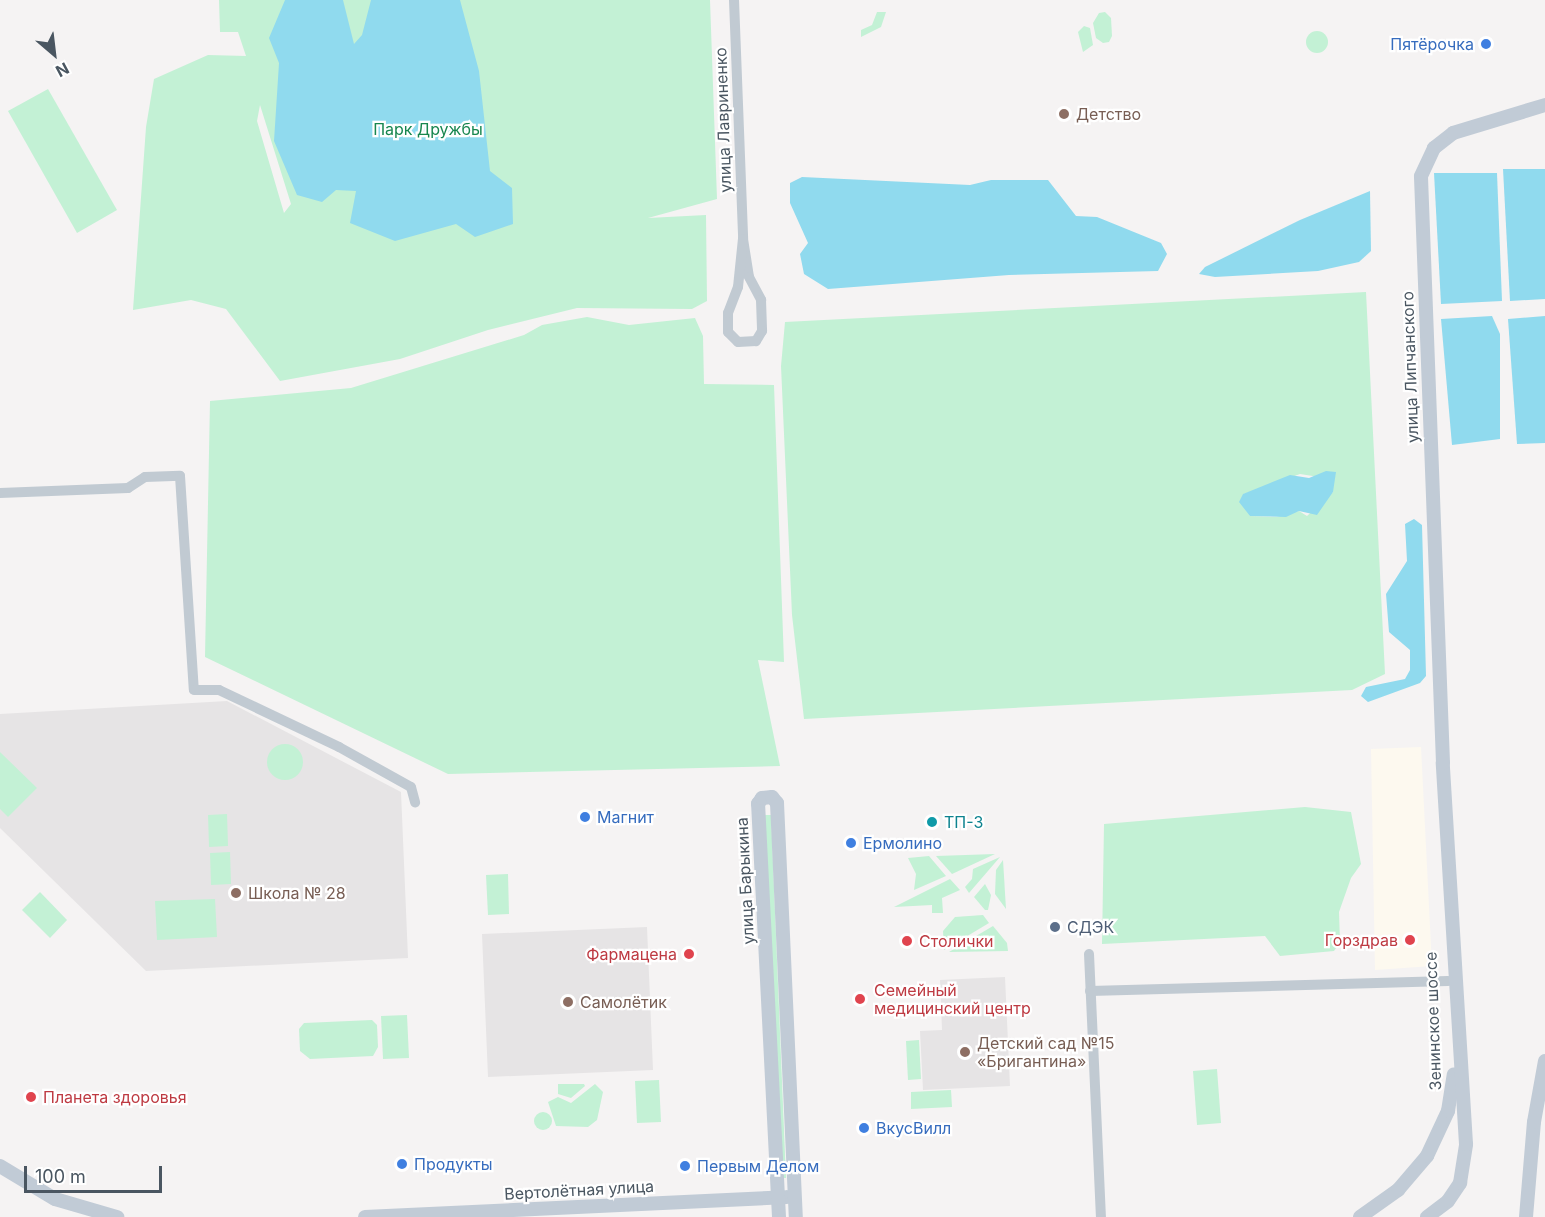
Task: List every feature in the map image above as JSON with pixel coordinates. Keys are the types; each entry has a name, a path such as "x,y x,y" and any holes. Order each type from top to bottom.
{"main road":[{"name":"улица Липчанского","path":"1441,708 1421,176 1434,148 1453,133 1545,105"},
{"name":"Зенинское шоссе","path":"1427,1217 1448,1201 1460,1183 1466,1162 1441,708"},
{"name":"Зенинское шоссе","path":"1360,1217 1384,1202 1415,1173 1437,1140 1448,1111 1454,1072 1441,800 1444,788"},
{"name":"улица Барыкина","path":"779,1217 758,804 762,798 772,797 777,803 796,1217"},
{"path":"1526,1217 1534,1122 1545,1061"},
{"path":"0,1166 55,1199 117,1217"},
{"name":"Вертолётная улица","path":"365,1217 795,1197"}],"street":[{"name":"улица Лавриненко","path":"734,0 743,238"},
{"path":"743,238 749,277 761,300 762,331 756,341 738,342 729,335 728,313 738,287 743,238"},
{"path":"0,493 128,488 145,477 180,476 183,484 194,690 219,690 339,747 411,787 416,802"},
{"path":"1089,954 1101,1217"},
{"path":"1090,991 1448,981"}],"shaded area":[{"name":"Школа № 28","path":"227,701 401,792 408,958 146,971 0,828 0,714"},
{"path":"1421,747 1432,966 1375,970 1371,749"},
{"name":"Самолётик","path":"647,927 653,1070 488,1077 482,934"},
{"name":"Детский сад №15 «Бригантина»","path":"1005,977 1010,1086 923,1090 920,1031 942,1030 940,980"}],"green space":[{"name":"Парк Дружбы","path":"219,0 710,0 717,199 648,218 706,215 707,301 692,309 577,308 488,330 400,359 280,381 226,309 191,300 133,310 146,127 154,79 208,55 246,56 238,32 220,32","holes":["260,105 291,204 284,213 257,121"]},
{"path":"877,12 886,12 881,27 861,37 861,30 872,25"},
{"path":"1105,12 1111,18 1112,36 1109,42 1103,43 1096,38 1093,23 1099,13"},
{"path":"1084,26 1090,28 1093,45 1083,52 1078,32"},
{"path":"1317,31 1325,34 1328,42 1325,50 1317,53 1309,50 1306,42 1309,34"},
{"path":"48,89 117,210 77,233 8,111"},
{"path":"1366,292 1385,674 1352,690 804,719 792,615 781,366 785,322","holes":["1300,474 1319,477 1333,492 1307,516 1299,511 1277,517 1250,516 1244,494"]},
{"path":"587,317 629,325 695,318 703,336 704,384 774,385 784,662 758,660 780,766 448,774 205,657 210,401 351,388 524,335 542,325"},
{"path":"285,744 298,749 303,762 298,775 285,780 272,775 267,762 272,749"},
{"path":"0,752 37,788 8,817 0,809"},
{"path":"1305,807 1351,812 1361,864 1351,878 1339,912 1340,942 1334,951 1280,956 1265,936 1102,944 1104,824"},
{"path":"227,814 228,846 209,847 208,815"},
{"path":"764,815 771,815 786,1178 782,1178"},
{"path":"230,852 231,884 211,885 210,853"},
{"path":"995,854 952,874 936,856"},
{"path":"929,856 946,876 914,890 916,874 908,858"},
{"path":"1000,857 969,893 965,887 972,879 973,869"},
{"path":"1003,860 1006,909 995,894 996,870"},
{"path":"508,874 509,914 488,915 486,875"},
{"path":"950,879 960,890 942,898 943,913 932,913 932,905 894,907"},
{"path":"985,884 991,895 988,910 985,910 974,897"},
{"path":"40,892 67,920 50,938 22,910"},
{"path":"215,899 217,937 157,940 155,901"},
{"path":"983,915 989,923 944,950 943,931 955,917"},
{"path":"993,926 1007,943 1008,951 949,952"},
{"path":"407,1015 409,1058 383,1059 381,1016"},
{"path":"372,1020 377,1025 378,1047 373,1056 310,1059 300,1051 299,1029 304,1023"},
{"path":"919,1040 921,1079 908,1080 906,1041"},
{"path":"1217,1069 1221,1123 1197,1125 1193,1071"},
{"path":"659,1080 661,1122 637,1123 635,1081"},
{"path":"558,1084 584,1084 585,1086 571,1098 558,1094"},
{"path":"595,1084 603,1092 597,1120 588,1127 556,1126 548,1102 558,1097 571,1103"},
{"path":"951,1090 952,1107 911,1109 911,1092"},
{"path":"539,1112 547,1112 552,1117 550,1128 539,1130 534,1125 534,1117"}],"water":[{"path":"285,0 343,0 354,44 362,35 371,0 460,0 479,71 490,171 512,188 513,224 475,237 456,224 395,241 350,223 356,191 336,190 322,202 297,195 274,141 279,63 269,38"},
{"path":"1503,169 1545,169 1545,299 1510,301"},
{"path":"1434,173 1497,173 1502,301 1441,304"},
{"path":"802,177 970,185 991,180 1048,180 1076,216 1097,217 1161,243 1167,254 1158,271 1009,275 828,289 804,274 800,254 808,243 790,203 790,183"},
{"path":"1370,191 1371,251 1359,262 1318,271 1215,277 1199,274 1205,267 1300,220"},
{"path":"1492,316 1500,334 1500,439 1452,445 1441,319"},
{"path":"1545,316 1545,443 1517,444 1508,319"},
{"path":"1326,471 1336,472 1333,492 1317,515 1299,511 1286,517 1250,516 1239,502 1243,494 1290,475 1309,478"},
{"path":"1414,519 1422,525 1426,676 1420,683 1368,702 1361,696 1366,687 1405,679 1410,670 1410,650 1389,632 1386,594 1407,561 1405,524"}],"place":[{"name":"Пятёрочка","path":"1486,44"},
{"name":"Детство","path":"1064,114"},
{"name":"Магнит","path":"585,817"},
{"name":"ТП-3","path":"932,822"},
{"name":"Ермолино","path":"851,843"},
{"name":"Школа № 28","path":"236,893"},
{"name":"СДЭК","path":"1055,927"},
{"name":"Горздрав","path":"1410,940"},
{"name":"Столички","path":"907,941"},
{"name":"Фармацена","path":"689,954"},
{"name":"Семейный медицинский центр","path":"860,999"},
{"name":"Самолётик","path":"568,1002"},
{"name":"Детский сад №15 «Бригантина»","path":"965,1052"},
{"name":"Планета здоровья","path":"31,1097"},
{"name":"ВкусВилл","path":"864,1128"},
{"name":"Продукты","path":"402,1164"},
{"name":"Первым Делом","path":"685,1166"}]}
